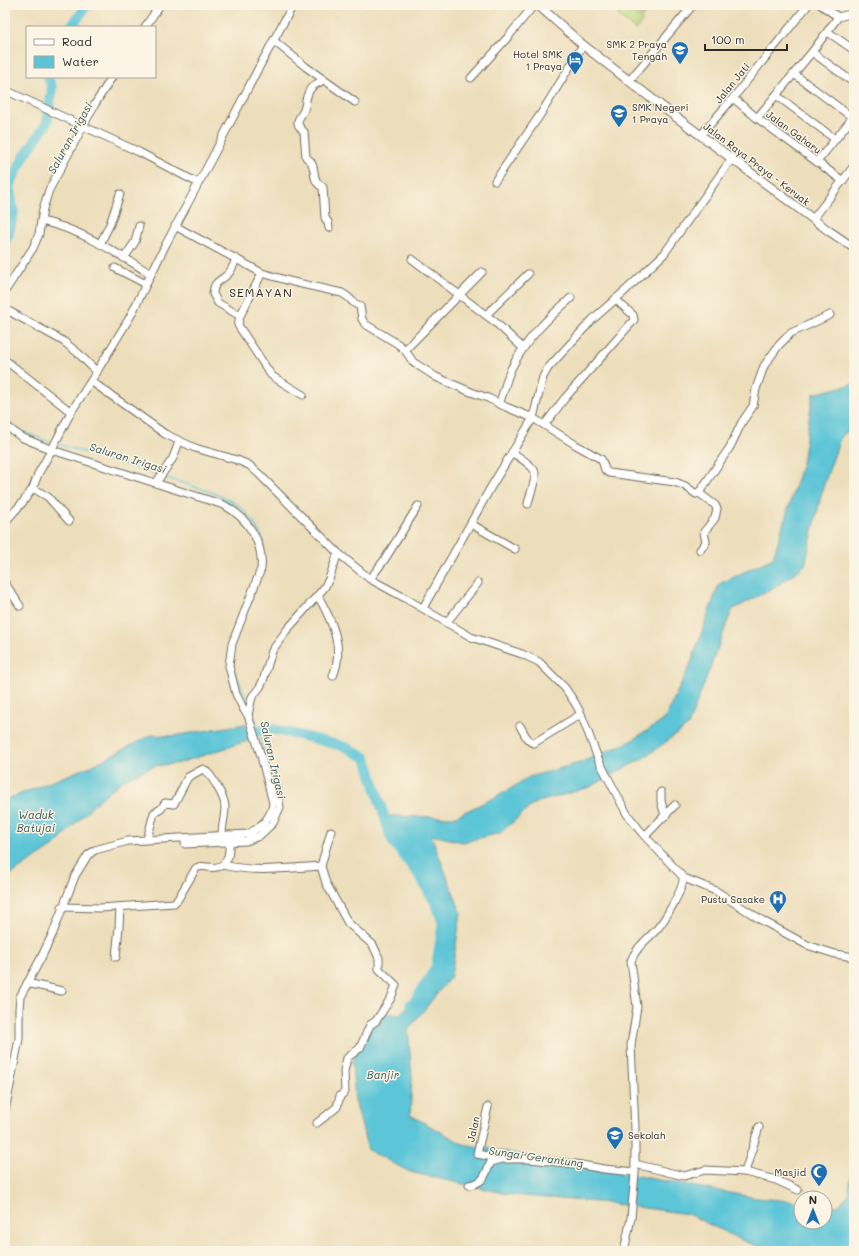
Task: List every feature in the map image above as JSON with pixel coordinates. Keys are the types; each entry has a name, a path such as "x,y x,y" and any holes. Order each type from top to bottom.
{"main road":[{"name":"Jalan Raya Praya - Keruak","path":"538,5 583,45 629,81 854,248"}],"street":[{"path":"146,26 160,5"},
{"path":"5,522 33,488 38,474 71,412 130,317 150,274 293,5"},
{"path":"471,78 508,37 534,5"},
{"path":"629,81 693,5"},
{"name":"Jalan Jati","path":"701,135 808,5"},
{"path":"821,5 838,17"},
{"path":"757,118 812,52 838,17 854,13"},
{"path":"828,32 854,50"},
{"path":"274,41 280,48 355,102"},
{"path":"495,181 542,112 583,45"},
{"path":"812,52 854,83"},
{"path":"794,74 853,117 817,162"},
{"path":"5,291 33,248 43,222 46,197 86,128 111,78"},
{"path":"324,80 311,88 308,93 304,110 299,117 298,122 299,128 304,132 306,156 312,163 315,180 318,185 323,187 324,218 328,222 329,228"},
{"path":"5,90 139,152 198,183"},
{"path":"776,95 835,139"},
{"name":"Jalan Gaharu","path":"733,98 757,118 843,180"},
{"path":"423,608 533,418 543,377 548,368 593,319 664,254 732,158"},
{"path":"813,219 854,166"},
{"path":"100,244 110,224 120,194"},
{"path":"43,222 69,229 100,244 150,274"},
{"path":"124,258 136,242 139,226"},
{"path":"176,226 262,273 345,294 360,306 362,320 365,324 390,338 405,350 413,362 436,377 488,398 545,424 576,445 601,459 605,470 609,472 676,482 695,493 699,493 716,505 717,509 715,518 704,532 706,542 700,550"},
{"path":"236,259 228,274 218,280 215,284 213,294 218,303 240,316"},
{"path":"412,260 486,315 523,348"},
{"path":"115,268 146,284"},
{"path":"405,350 482,272"},
{"path":"262,273 240,316 238,322 239,327 271,374 303,395"},
{"path":"486,315 528,274"},
{"path":"499,404 509,374 523,348 536,331 571,298"},
{"path":"545,424 564,398 634,320 633,315 615,299"},
{"path":"5,309 63,341 78,353 97,372"},
{"path":"699,493 730,447 742,422 753,406 756,389 764,366 778,345 791,333 830,315"},
{"path":"5,360 71,412"},
{"path":"91,381 165,434 179,442 208,453 237,460 249,465 338,553 370,579 423,608 471,637 522,654 539,662 565,688 575,702 599,761 627,814 684,878 716,890 763,921 807,946 818,950 854,957"},
{"path":"5,425 21,437 211,500 228,508 240,516 252,530 258,541 261,557 261,570 232,644 229,666 230,675 236,694 244,710 249,711"},
{"path":"156,483 173,458 179,442"},
{"path":"512,452 534,471 535,477 528,504"},
{"path":"33,488 48,497 70,521"},
{"path":"370,579 385,559 418,506"},
{"path":"471,524 514,549"},
{"path":"274,791 261,756 249,711 252,697 263,681 272,651 286,631 318,596 329,579 338,553"},
{"path":"446,623 478,583"},
{"path":"5,584 20,606"},
{"path":"318,596 331,623 338,646 339,657 333,676"},
{"path":"520,726 528,740 534,743 581,714"},
{"path":"64,907 120,907 173,904 178,899 196,868 202,866 216,868 223,865 228,858 225,805 206,770 203,769 188,777 174,804 165,803 161,809 154,813 147,839"},
{"path":"185,844 248,834 257,828 265,821 272,809 274,791 273,779"},
{"path":"661,792 660,802 665,816"},
{"path":"645,836 675,805"},
{"path":"317,1122 338,1107 340,1096 345,1092 344,1071 347,1058 360,1048 370,1025 376,1021 391,998 396,985 379,969 379,958 373,946 348,923 326,883 321,866 331,831"},
{"path":"5,1111 19,1039 20,1000 53,933 76,876 91,852 128,841 147,839 228,838"},
{"path":"223,865 252,870 321,866"},
{"path":"624,1251 631,1218 635,1172 635,1129 631,1045 637,1007 631,961 641,944 659,927 679,894 684,878"},
{"path":"116,957 120,907"},
{"path":"29,984 62,991"},
{"name":"Jalan","path":"488,1107 477,1154 502,1159"},
{"path":"745,1172 758,1127"},
{"path":"469,1185 480,1182 485,1176 490,1164 502,1159 530,1159 635,1172"},
{"path":"635,1164 684,1176 705,1170 745,1172 776,1180 798,1190"}],"green space":[{"path":"632,5 640,5 647,11 642,17 630,7"},
{"path":"626,6 643,21 635,30 618,15"}],"water":[{"name":"Banjir","path":"854,384 854,427 841,436 823,487 805,565 777,586 732,610 688,726 645,757 590,787 535,803 500,833 463,842 431,835 461,913 451,976 408,1030 412,1077 410,1115 463,1144 757,1198 793,1201 793,1230 833,1230 833,1205 838,1206 848,1195 854,1158 854,1251 772,1251 741,1240 688,1214 608,1203 512,1195 410,1172 368,1150 355,1100 352,1062 377,1011 398,1015 415,1001 436,967 443,923 436,904 418,874 392,841 383,816 454,817 504,793 529,777 579,763 629,742 664,720 691,663 719,584 773,558 802,463 813,394"},
{"name":"Waduk Batujai","path":"245,724 250,740 180,763 154,766 124,779 94,804 54,846 7,877 5,881 5,800 91,766 151,735 173,736"}],"waterway":[{"path":"72,26 87,5"},
{"path":"5,241 8,236 14,212 9,186 25,155 47,123 52,87 48,78"},
{"name":"Saluran Irigasi","path":"36,249 40,239"},
{"name":"Saluran Irigasi","path":"5,419 18,430 53,443"},
{"name":"Saluran Irigasi","path":"57,444 158,475"},
{"name":"Saluran Irigasi","path":"164,477 211,492 237,504 253,521 263,539 263,549"},
{"name":"Saluran Irigasi","path":"234,671 248,700"},
{"name":"Saluran Irigasi","path":"252,709 271,778"},
{"name":"Sungai Gerantung","path":"248,732 272,729 346,747 366,758 392,841 418,874 436,904 443,923 436,967 415,1001 410,1005"},
{"name":"Saluran Irigasi","path":"22,1033 23,1007"}],"place":[{"name":"SMK 2 Praya Tengah","path":"680,65"},
{"name":"Hotel SMK 1 Praya","path":"575,75"},
{"name":"SMK Negeri 1 Praya","path":"619,128"},
{"name":"Pustu Sasake","path":"778,914"},
{"name":"Sekolah","path":"615,1150"},
{"name":"Masjid","path":"819,1187"}],"district":[{"name":"SEMAYAN","path":"261,293"}]}
